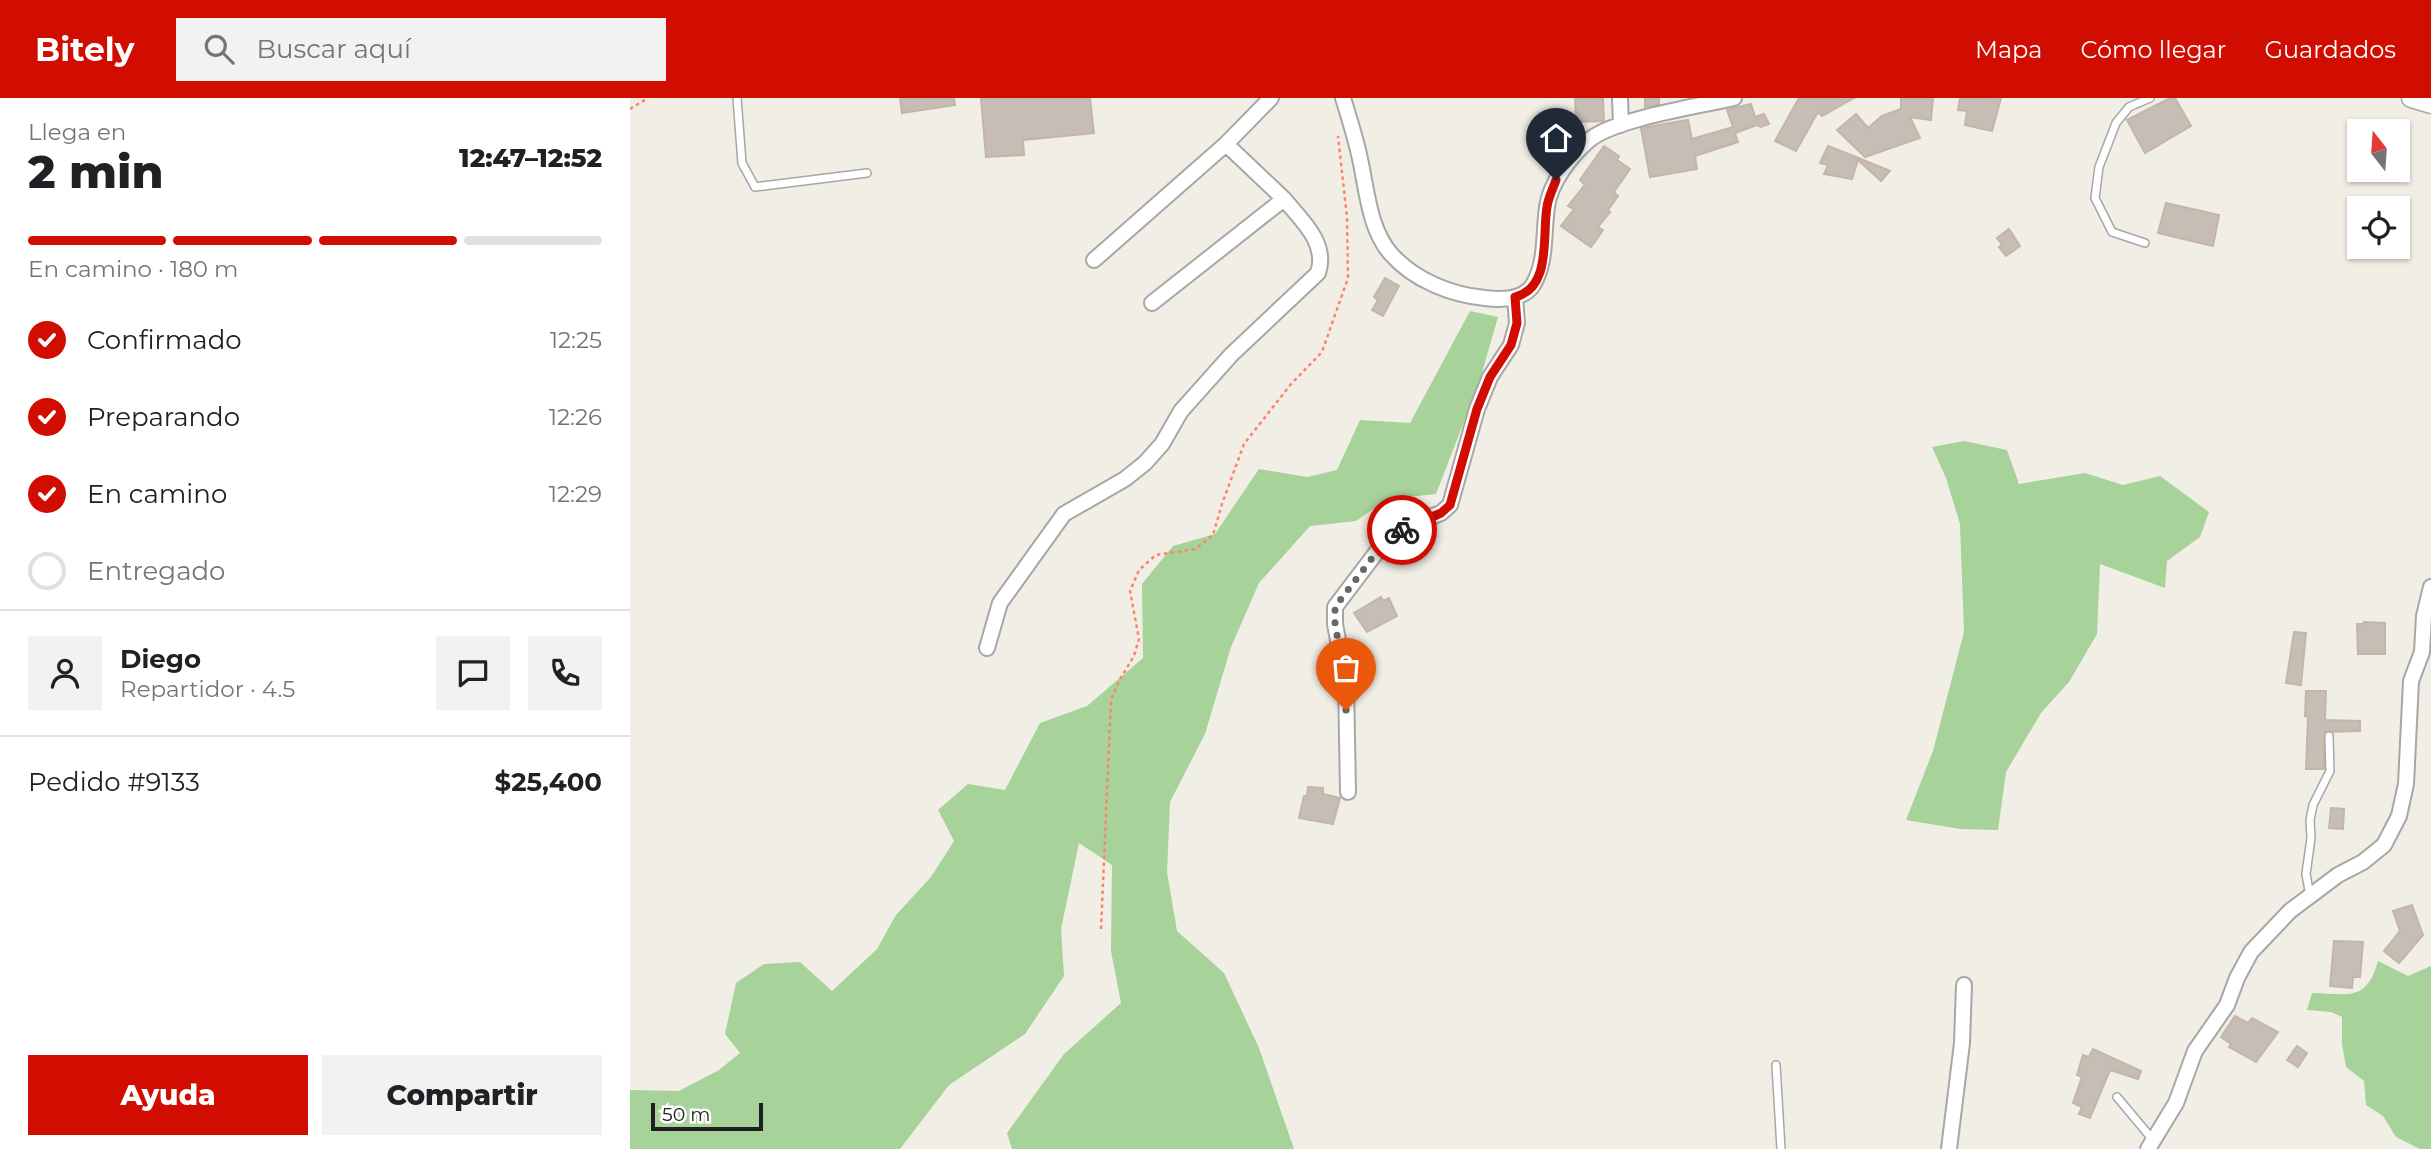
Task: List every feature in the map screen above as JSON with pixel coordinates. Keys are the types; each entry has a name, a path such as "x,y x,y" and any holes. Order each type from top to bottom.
{"street":[{"path":"1094,260 1226,144 1271,98"},
{"path":"1343,98 1360,156 1371,213 1391,254 1418,276 1448,291 1501,300 1522,295 1531,288 1540,272 1546,239 1547,206 1556,180 1590,139 1620,125 1734,98"},
{"path":"1620,98 1620,125"},
{"path":"2411,98 2431,104"},
{"path":"987,648 1000,603 1064,514 1125,480 1145,463 1162,444 1181,411 1231,355 1318,273 1323,261 1320,246 1284,198 1226,144"},
{"path":"1152,303 1284,198"},
{"path":"1348,792 1346,683 1335,624 1335,607 1379,549 1405,527 1441,513 1450,505 1477,409 1490,377 1511,345 1517,323 1515,297"},
{"path":"2150,1145 2176,1103 2194,1051 2227,1005 2236,978 2251,952 2290,911 2384,845 2399,816 2407,774 2411,681 2422,652 2424,615 2431,587"},
{"path":"1949,1149 1962,1043 1964,985"}],"lane":[{"path":"737,98 742,163 755,187 867,173"},
{"path":"2146,243 2112,232 2095,198 2099,167 2116,123 2129,107 2150,98"},
{"path":"2310,897 2306,874 2311,838 2309,820 2313,805 2330,771 2329,736"},
{"path":"1776,1065 1781,1149"},
{"path":"2117,1097 2150,1145"}],"path":[{"path":"630,109 648,98"},
{"path":"1101,929 1111,699 1139,639 1130,591 1139,570 1156,555 1195,549 1213,535 1244,443 1291,384 1322,352 1348,278 1347,217 1338,132"}],"green space":[{"path":"1470,311 1498,317 1479,383 1436,494 1387,499 1356,521 1310,526 1259,583 1231,647 1205,734 1170,802 1167,872 1177,931 1224,973 1259,1048 1294,1149 1012,1149 1007,1133 1064,1054 1121,1003 1111,951 1112,865 1079,843 1061,929 1064,976 1025,1034 949,1085 900,1149 630,1149 630,1090 679,1091 719,1070 740,1053 725,1034 736,983 764,964 800,962 832,991 877,949 896,915 931,877 954,841 938,810 968,784 1005,790 1040,723 1087,706 1143,658 1142,584 1173,546 1215,534 1259,469 1307,477 1337,470 1360,420 1410,423"},
{"path":"1964,441 2007,450 2019,484 2085,473 2123,485 2160,476 2209,512 2200,537 2167,561 2165,588 2100,564 2097,634 2069,682 2041,713 2006,772 1998,830 1960,829 1906,820 1933,751 1964,632 1960,524 1946,478 1932,447"},
{"path":"2378,961 2408,976 2431,966 2431,1149 2420,1149 2396,1137 2383,1116 2366,1105 2364,1081 2346,1067 2342,1044 2342,1017 2331,1012 2307,1010 2312,993 2346,994 2362,989 2368,983"}],"building":[{"path":"900,98 954,98 955,105 902,113"},
{"path":"981,98 1090,98 1094,133 1023,140 1024,155 986,157"},
{"path":"1575,98 1603,98 1604,121 1576,122"},
{"path":"1659,98 1659,104 1645,107 1645,99"},
{"path":"1799,98 1854,98 1822,116 1818,112 1796,151 1775,141"},
{"path":"1901,98 1933,98 1931,120 1910,117 1920,138 1865,157 1837,130 1856,114 1868,128 1882,116 1901,109"},
{"path":"1960,98 2001,98 1992,131 1965,125 1967,111 1958,110"},
{"path":"2175,98 2191,126 2145,153 2127,120"},
{"path":"1751,104 1755,117 1764,114 1769,124 1761,127 1757,125 1735,133 1738,142 1695,156 1697,169 1650,177 1641,128 1688,120 1692,139 1733,127 1727,110"},
{"path":"1604,146 1619,156 1617,160 1630,169 1614,192 1618,196 1598,227 1603,230 1591,247 1561,226 1574,209 1568,206 1585,185 1580,180"},
{"path":"1828,146 1890,171 1881,181 1858,160 1852,179 1824,174 1828,165 1820,163"},
{"path":"2166,203 2219,215 2213,246 2158,233"},
{"path":"2009,229 2020,246 2006,256 1999,247 2002,245 1997,238"},
{"path":"1385,278 1399,286 1383,316 1372,310 1378,300 1374,297"},
{"path":"1381,597 1383,601 1389,598 1397,616 1367,632 1354,613"},
{"path":"2385,623 2385,654 2358,654 2357,624"},
{"path":"2294,632 2306,633 2301,685 2286,683"},
{"path":"2306,691 2326,691 2325,720 2360,721 2360,731 2325,732 2324,769 2306,769"},
{"path":"1308,787 1323,788 1323,794 1340,798 1333,824 1299,818"},
{"path":"2331,808 2344,809 2343,829 2329,828"},
{"path":"2412,905 2423,935 2399,963 2384,951 2400,931 2393,911"},
{"path":"2334,941 2363,942 2360,977 2353,977 2352,988 2330,986"},
{"path":"2235,1016 2248,1023 2252,1018 2278,1032 2256,1062 2229,1047 2231,1044 2221,1037"},
{"path":"2297,1046 2307,1053 2298,1067 2287,1060"},
{"path":"2093,1049 2141,1071 2138,1079 2110,1070 2090,1118 2079,1114 2082,1107 2073,1103 2082,1077 2077,1075 2083,1055 2089,1057"}],"way so far":[{"path":"1346,710 1346,683 1335,624 1335,607 1379,549 1402,530"}],"route":[{"path":"1402,530 1441,513 1450,505 1477,409 1490,377 1511,345 1517,323 1515,297 1531,288 1540,272 1546,239 1547,206 1556,180"}]}
